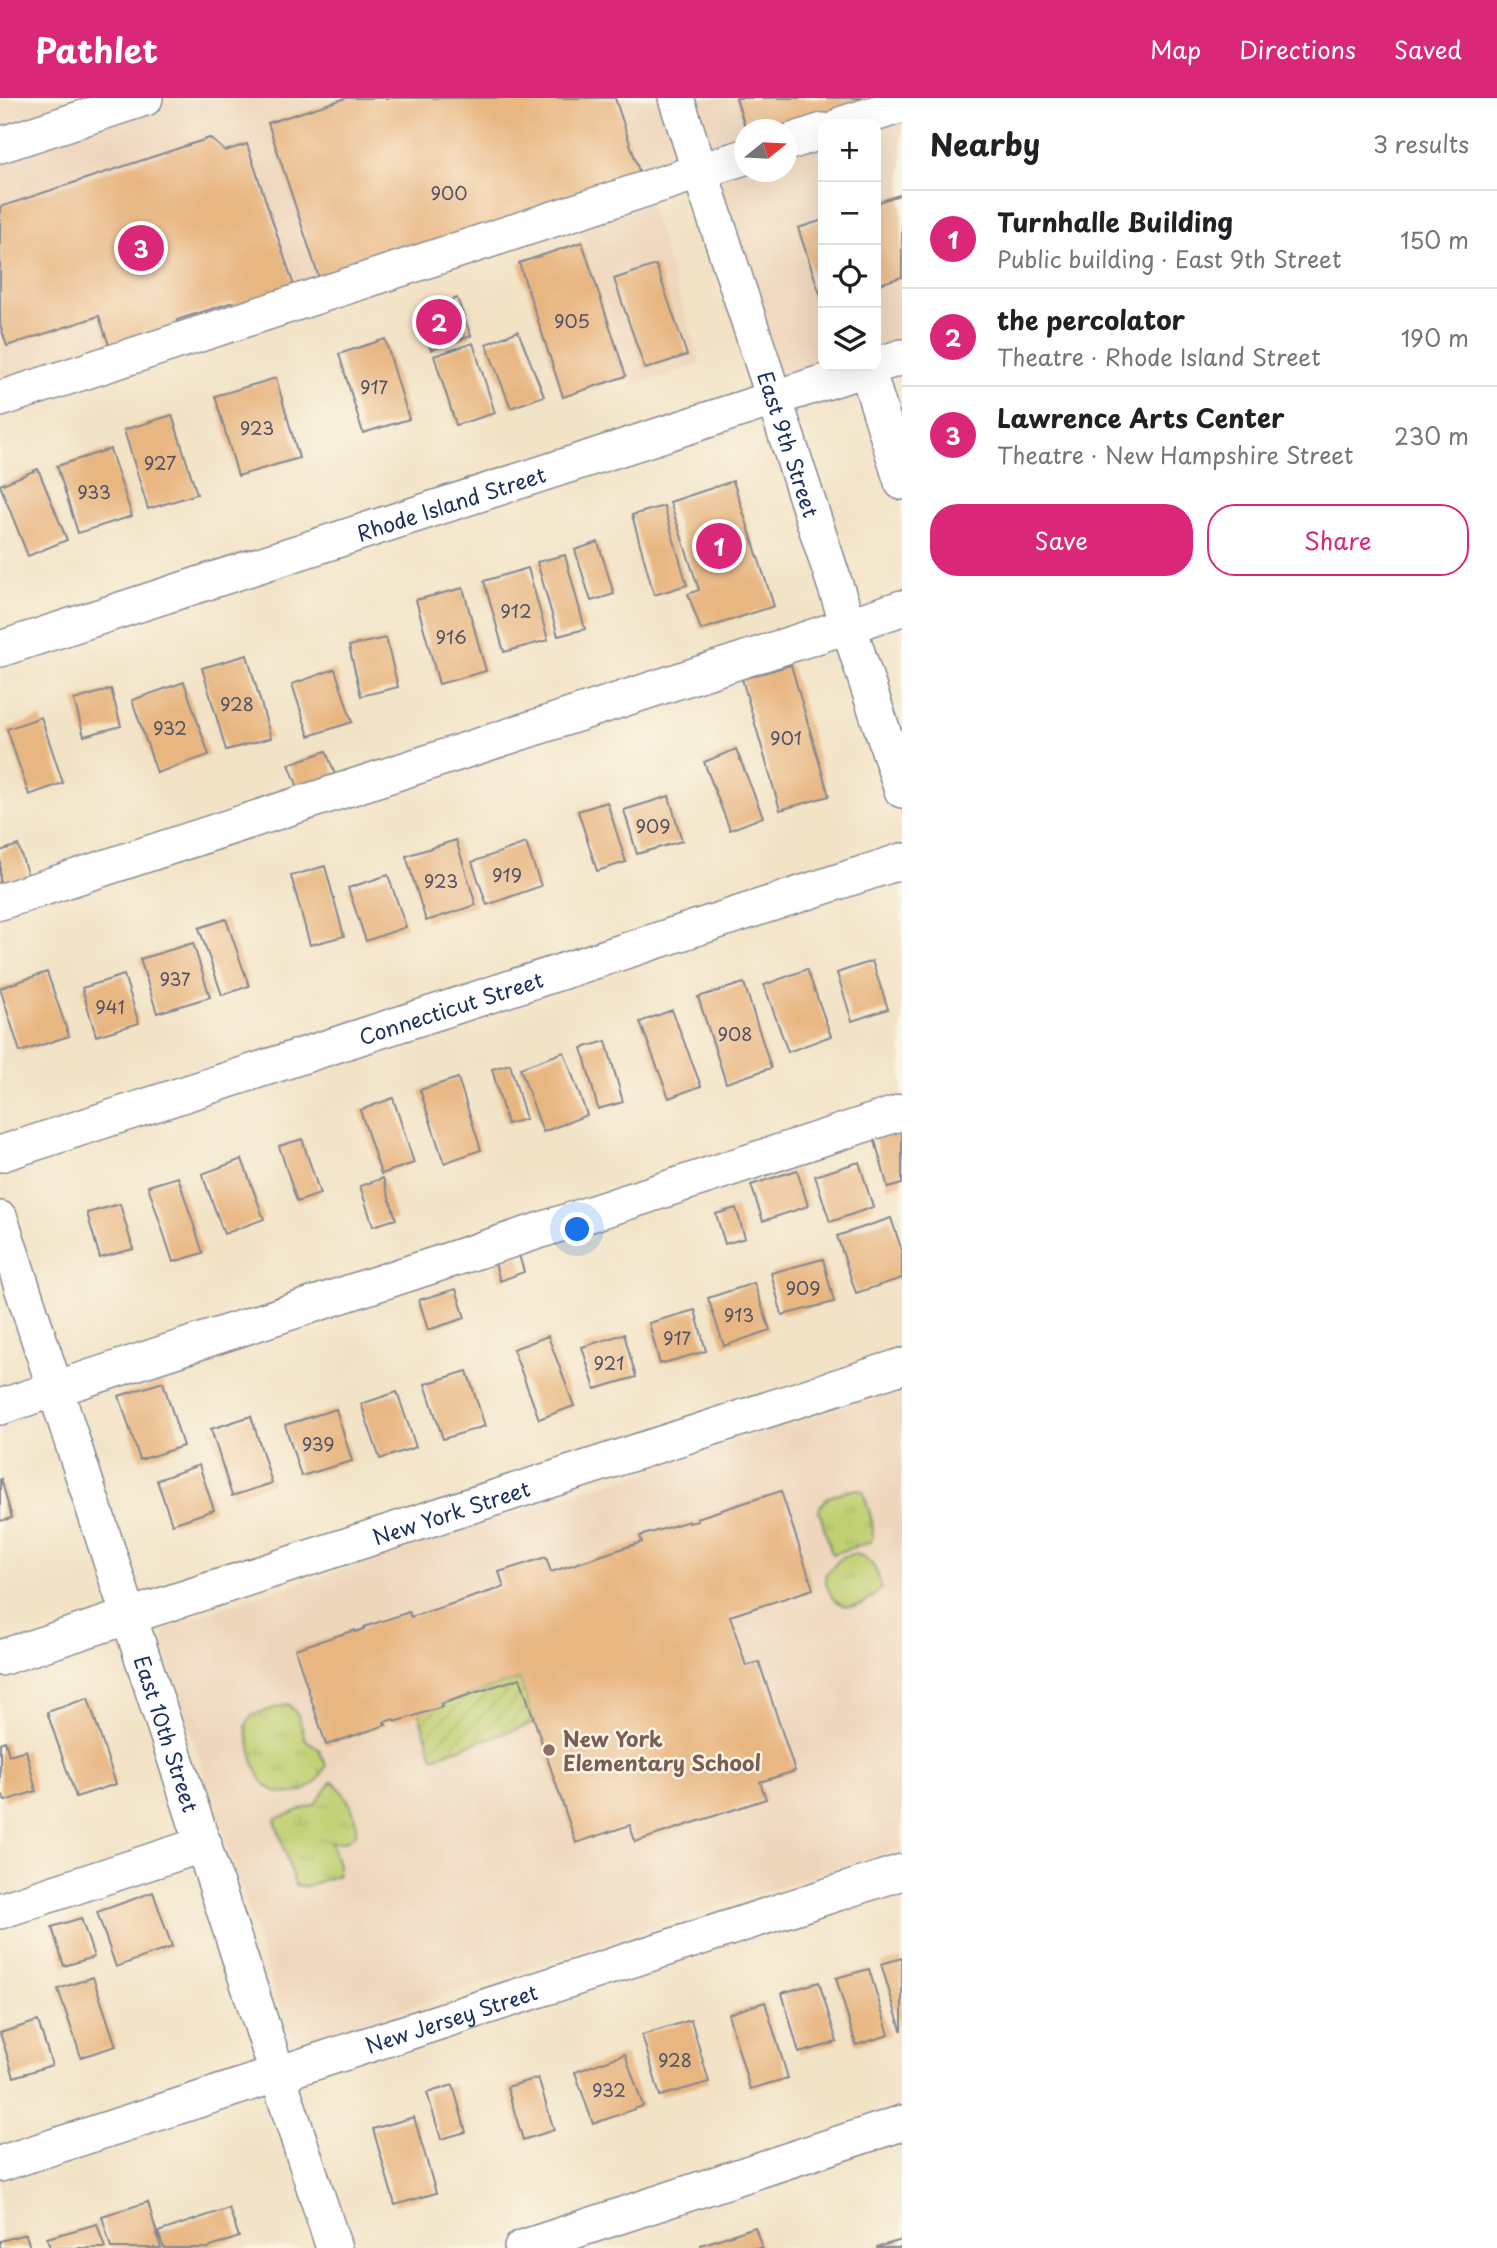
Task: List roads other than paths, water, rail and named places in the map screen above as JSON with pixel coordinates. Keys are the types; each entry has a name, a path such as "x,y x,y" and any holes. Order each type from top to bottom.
{"street":[{"path":"0,145 101,105 145,98"},
{"name":"East 9th Street","path":"676,98 902,790"},
{"path":"859,119 902,105"},
{"path":"797,139 818,133"},
{"path":"0,399 734,160"},
{"name":"Rhode Island Street","path":"881,364 902,357"},
{"name":"Rhode Island Street","path":"0,649 861,371"},
{"path":"868,371 902,482"},
{"path":"0,902 902,608"},
{"name":"Connecticut Street","path":"0,1154 902,861"},
{"path":"0,1407 902,1112"},
{"name":"East 10th Street","path":"0,1219 334,2248"},
{"name":"New York Street","path":"0,1658 902,1366"},
{"path":"0,1911 204,1844"},
{"name":"New Jersey Street","path":"0,2164 902,1871"},
{"path":"522,2248 902,2123"}],"place":[{"name":"Lawrence Arts Center","path":"141,248"},
{"name":"the percolator","path":"439,322"},
{"name":"Turnhalle Building","path":"719,546"},
{"name":"New York Elementary School","path":"549,1750"}]}
